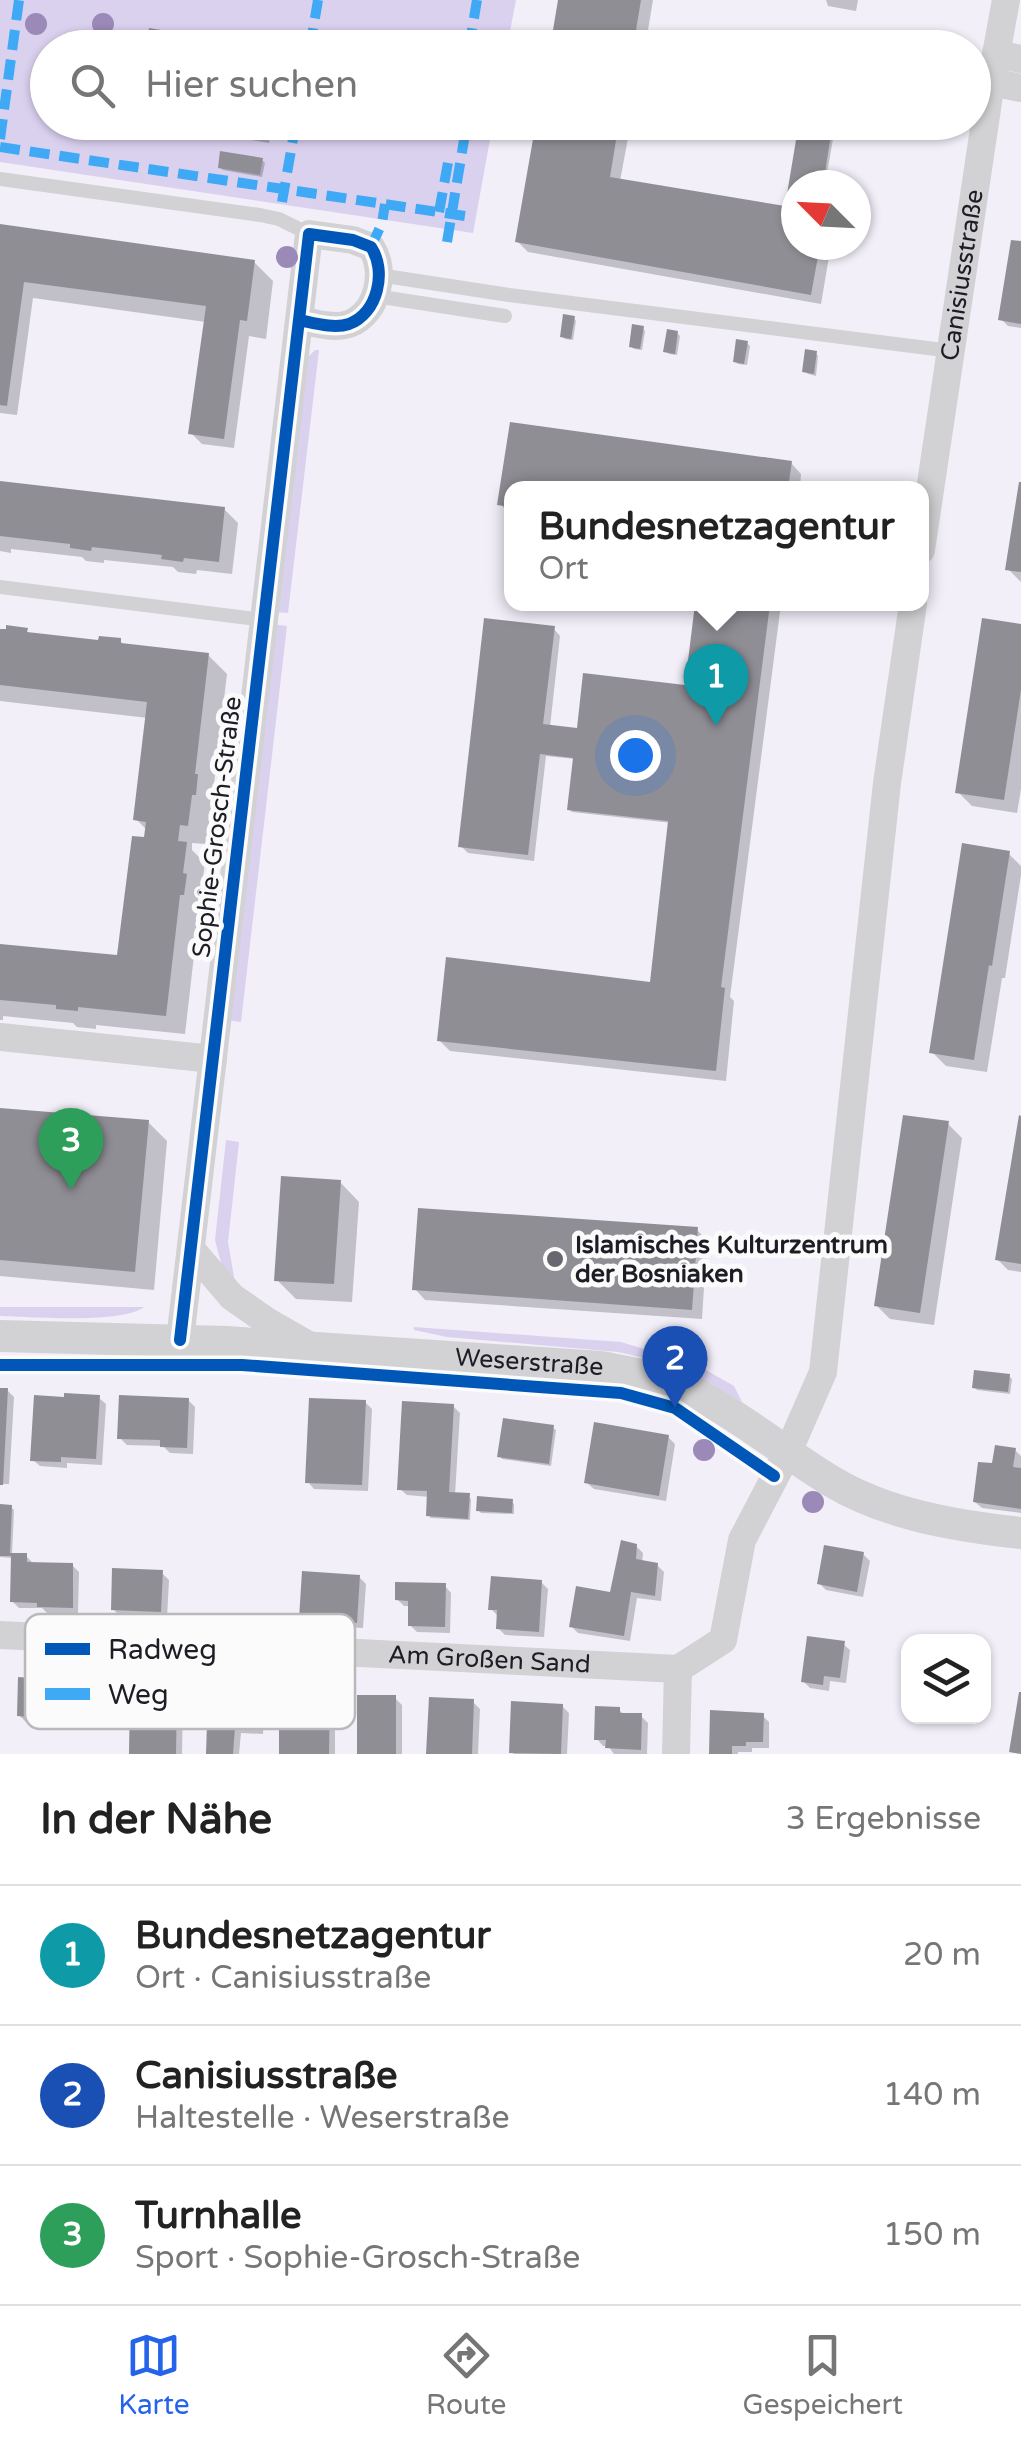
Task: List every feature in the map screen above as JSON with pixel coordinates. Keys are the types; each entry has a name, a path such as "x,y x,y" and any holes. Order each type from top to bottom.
{"street":[{"name":"Canisiusstraße","path":"991,82 1008,56 1006,0"},
{"path":"991,82 1021,88"},
{"name":"Canisiusstraße","path":"929,495 982,140"},
{"path":"300,320 345,326 362,316 377,286 380,263 372,247 309,234"},
{"name":"Sophie-Grosch-Straße","path":"180,1340 309,234"},
{"path":"676,1754 678,1669 723,1640 742,1540 788,1452 823,1372 887,784 912,611"},
{"path":"0,1037 213,1059"},
{"path":"190,1249 232,1297 310,1346"},
{"name":"Weserstraße","path":"0,1336 310,1346 601,1367 689,1390 832,1482 878,1503 926,1518 1021,1533"},
{"name":"Am Großen Sand","path":"0,1635 25,1636"},
{"name":"Am Großen Sand","path":"355,1653 678,1669"}],"lane":[{"path":"0,179 260,214 279,218 309,234"},
{"path":"377,286 508,295 950,352"},
{"path":"377,286 505,316"},
{"path":"0,587 264,620"}],"shaded area":[{"path":"0,0 516,0 510,30 30,30 30,140 490,140 473,233 0,162"},
{"path":"319,350 288,613 274,612 308,357"},
{"path":"272,624 287,626 241,1022 226,1020"},
{"path":"226,1140 239,1142 228,1242 232,1282 221,1263 215,1240"},
{"path":"0,1307 144,1307 117,1316 75,1318 0,1316"},
{"path":"414,1327 621,1342 697,1365 734,1386 742,1402 683,1371 618,1352 447,1337"}],"building":[{"path":"558,0 641,0 636,30 553,30"},
{"path":"533,140 616,140 610,177 781,205 781,260 817,260 811,295 515,242"},
{"path":"796,140 830,140 825,170 791,170"},
{"path":"220,151 263,158 260,175 218,168"},
{"path":"0,224 255,260 247,321 240,320 224,439 188,434 206,306 24,282 7,406 0,405"},
{"path":"1011,240 1021,241 1021,324 998,320"},
{"path":"563,314 575,316 571,339 560,337"},
{"path":"632,324 644,326 640,349 629,347"},
{"path":"667,329 678,331 675,354 663,352"},
{"path":"736,339 748,341 744,364 733,362"},
{"path":"805,349 817,351 814,374 802,372"},
{"path":"510,422 792,461 789,481 504,481 504,506 497,505"},
{"path":"0,481 225,507 219,562 184,558 183,562 161,559 162,555 92,547 91,551 70,548 70,544 0,536"},
{"path":"1021,482 1021,572 1005,570"},
{"path":"694,611 769,611 721,987 725,988 716,1071 437,1041 446,957 650,982 668,821 567,810 573,758 540,754 528,855 458,847 484,618 555,626 543,724 577,728 583,673 685,685"},
{"path":"982,618 1021,624 1021,690 1004,800 955,793"},
{"path":"6,625 28,628 27,632 98,640 99,636 121,638 121,643 209,653 196,795 192,795 188,826 180,825 178,841 187,842 183,873 187,874 184,895 180,895 166,1016 78,1007 78,1011 56,1009 56,1005 0,1000 0,944 117,955 132,836 144,837 146,822 133,820 147,702 0,685 0,629 6,629"},
{"path":"962,843 1010,851 974,1060 929,1053"},
{"path":"0,1108 149,1120 135,1272 0,1260"},
{"path":"903,1115 949,1121 920,1313 874,1306"},
{"path":"1021,1116 1021,1264 995,1260"},
{"path":"281,1176 341,1180 334,1284 274,1281"},
{"name":"Islamisches Kulturzentrum der Bosniaken","path":"418,1208 698,1227 692,1310 412,1290"},
{"path":"974,1370 1010,1374 1008,1392 972,1388"},
{"path":"0,1388 8,1388 3,1485 0,1485"},
{"path":"64,1393 100,1395 96,1459 61,1457 61,1462 30,1461 34,1395 64,1397"},
{"path":"119,1395 189,1398 187,1448 160,1447 160,1440 117,1439"},
{"path":"309,1398 366,1400 362,1485 305,1483"},
{"path":"402,1401 454,1404 449,1492 470,1493 468,1519 426,1516 427,1491 397,1490"},
{"path":"503,1418 554,1425 549,1464 497,1457"},
{"path":"594,1422 669,1435 659,1496 584,1483"},
{"path":"995,1445 1016,1448 1013,1467 1021,1468 1021,1509 973,1502 978,1462 992,1463"},
{"path":"477,1496 513,1499 512,1513 476,1511"},
{"path":"0,1504 12,1505 10,1553 27,1553 27,1562 73,1563 73,1608 10,1602 11,1556 0,1556"},
{"path":"621,1540 637,1544 636,1559 658,1563 655,1596 631,1592 624,1636 569,1627 576,1586 610,1592"},
{"path":"824,1545 864,1552 857,1592 817,1584"},
{"path":"112,1568 163,1570 161,1612 111,1610"},
{"path":"302,1571 360,1575 357,1623 355,1614 299,1614"},
{"path":"491,1576 542,1580 539,1632 496,1629 497,1610 488,1610"},
{"path":"395,1582 446,1583 445,1627 408,1626 408,1601 395,1600"},
{"path":"807,1636 845,1641 840,1678 824,1676 823,1685 801,1682"},
{"path":"18,1677 25,1678 25,1717 17,1716"},
{"path":"1021,1692 1021,1754 1009,1752"},
{"path":"357,1695 396,1695 396,1754 357,1754"},
{"path":"429,1697 474,1699 472,1754 426,1754"},
{"path":"511,1701 563,1704 561,1754 509,1753"},
{"path":"595,1706 620,1707 620,1713 642,1713 641,1750 605,1748 606,1740 594,1740"},
{"path":"710,1710 764,1713 763,1742 732,1746 732,1754 709,1754"},
{"path":"129,1729 176,1729 176,1754 129,1754"},
{"path":"207,1729 235,1729 233,1754 206,1754"},
{"path":"279,1729 329,1729 329,1754 279,1754"}],"marked path":[{"path":"0,139 19,0"},
{"path":"313,30 318,0"},
{"path":"472,30 477,0"},
{"path":"282,202 293,140"},
{"path":"447,242 464,140"},
{"path":"0,147 465,216"},
{"path":"439,212 449,157"},
{"path":"371,247 382,223 385,204"}],"cycle path":[{"path":"180,1340 309,234 353,240 371,247 379,279 367,311 343,325 299,320"},
{"path":"0,1365 242,1365 621,1393 675,1408 774,1476"}],"place":[{"name":"Bundesnetzagentur","path":"716,726"},
{"name":"Turnhalle","path":"71,1190"},
{"name":"Islamisches Kulturzentrum der Bosniaken","path":"555,1259"},
{"name":"Canisiusstraße","path":"675,1408"}]}
